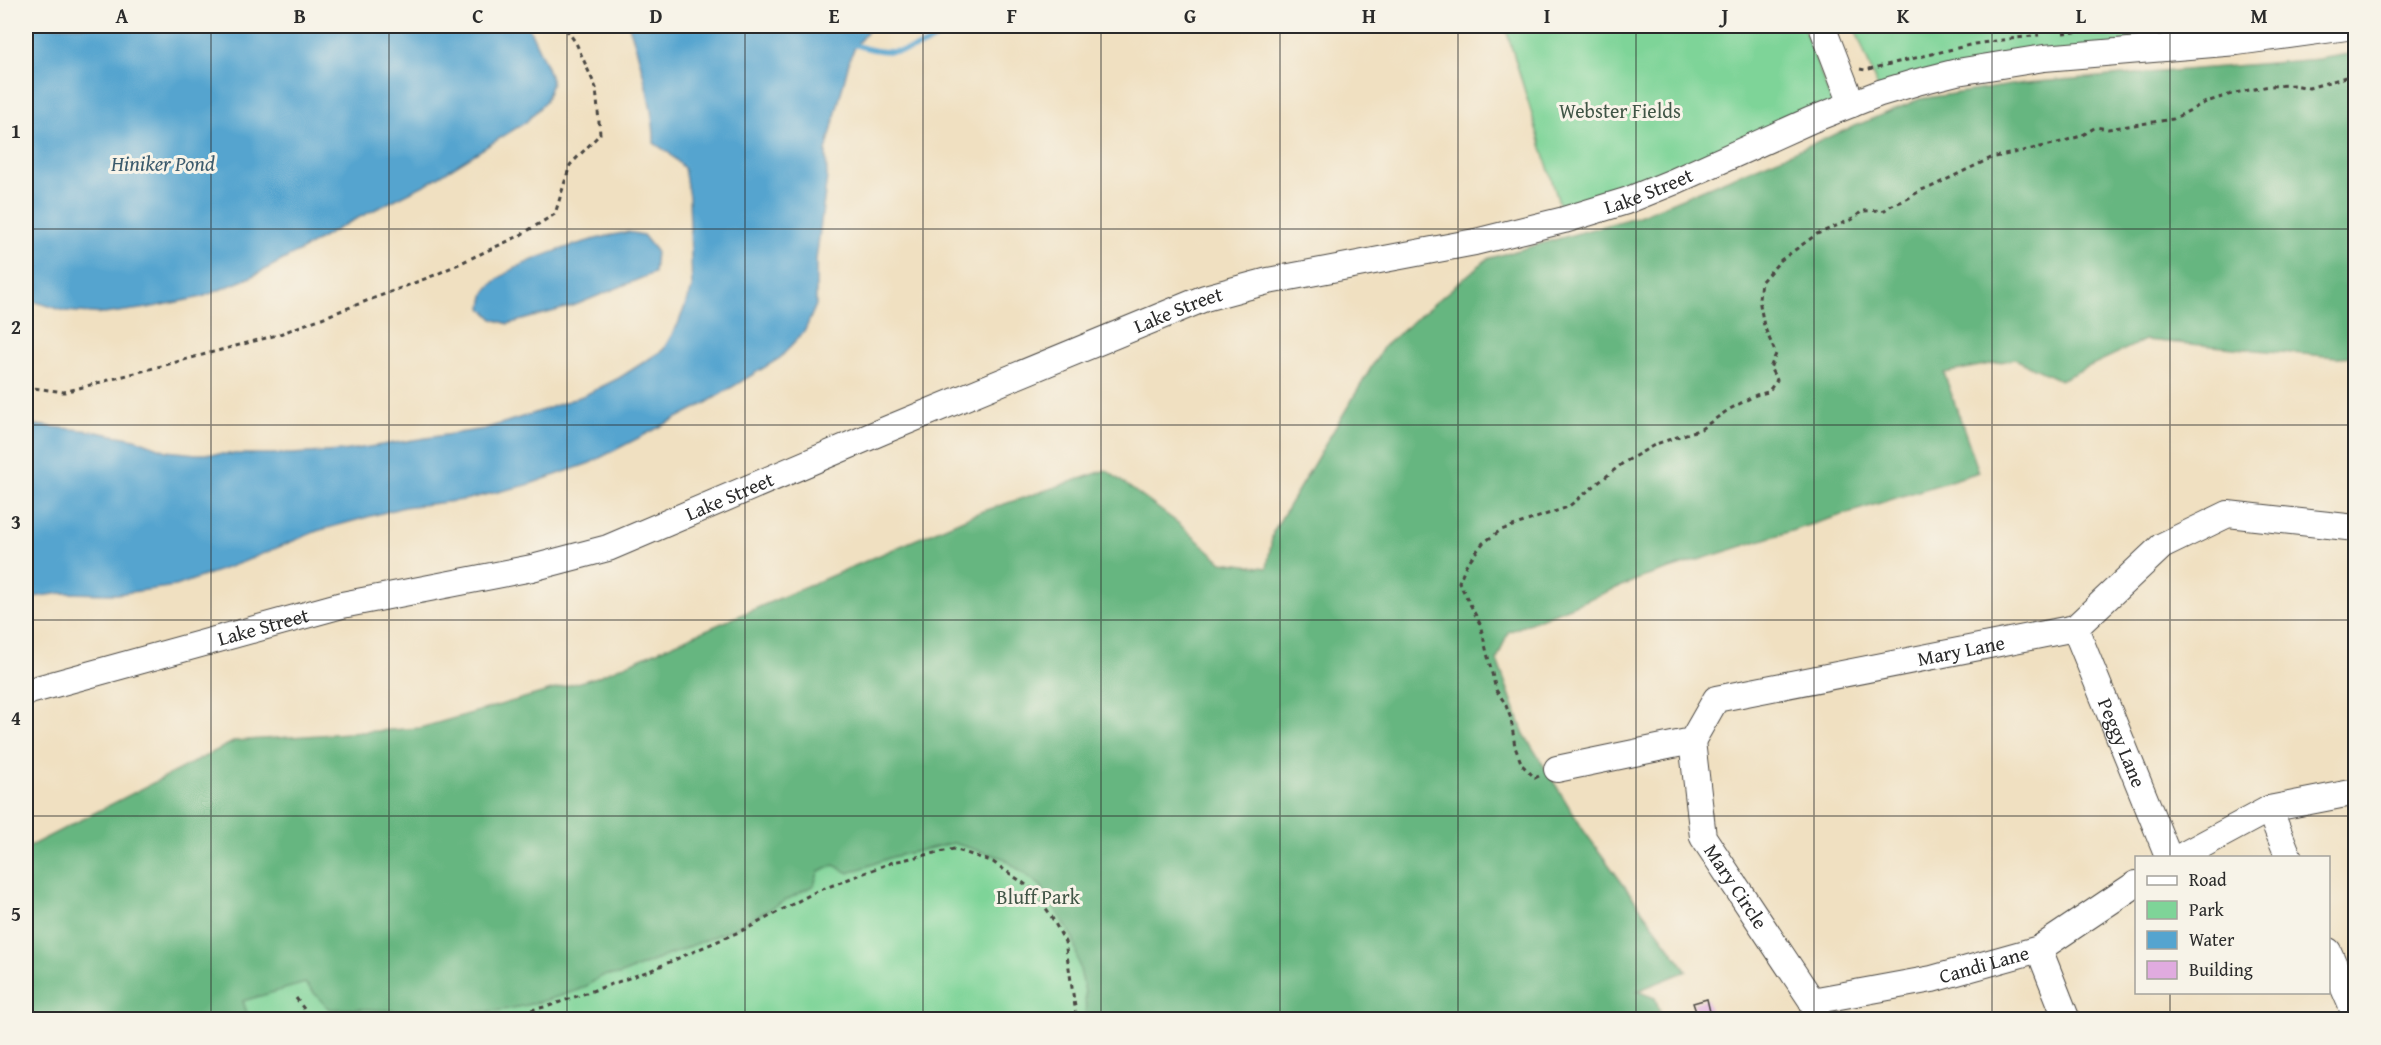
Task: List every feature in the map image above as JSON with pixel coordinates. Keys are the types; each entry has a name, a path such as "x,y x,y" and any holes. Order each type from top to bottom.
{"street":[{"path":"1822,26 1852,104"},
{"name":"Lake Street","path":"26,692 342,605 532,568 608,548 884,430 1205,298 1268,281 1475,242 1564,220 1626,201 1801,124 1917,82 1993,65 2044,58 2237,42 2354,26"},
{"path":"2075,628 2162,546 2228,514 2355,528"},
{"name":"Mary Lane","path":"1692,741 1716,699 2075,628"},
{"name":"Peggy Lane","path":"2075,628 2168,856"},
{"path":"1557,769 1692,741"},
{"name":"Mary Circle","path":"1692,741 1703,837 1815,1010"},
{"path":"2182,856 2269,809 2355,792"},
{"path":"2269,809 2288,856"},
{"name":"Candi Lane","path":"1815,1010 2039,949 2135,885"},
{"path":"2039,949 2067,1020"},
{"path":"2330,956 2355,1016"}],"path":[{"path":"26,387 64,392 277,335 435,275 519,236 555,214 570,165 600,134 596,88 576,44 564,26"},
{"path":"1557,769 1535,778 1522,765 1515,747 1511,719 1505,703 1496,690 1480,624 1459,582 1466,566 1483,543 1501,530 1568,507 1623,463 1656,444 1701,429 1728,410 1756,395 1768,392 1777,380 1770,368 1776,354 1764,326 1759,299 1761,282 1781,260 1817,234 1853,219 1862,211 1885,210 1890,205 1905,201 1921,189 1930,187 1991,158 2054,144 2081,136 2096,127 2108,129 2173,119 2206,102 2235,93 2269,86 2294,85 2309,88 2355,74"},
{"path":"352,1020 494,1018 549,1006 649,971 750,927 815,892 893,862 954,849 993,862 1032,889 1050,914 1065,942 1077,1020"},
{"path":"296,998 312,1020"}],"green space":[{"name":"Webster Fields","path":"1505,26 1803,26 1835,111 1564,220"},
{"path":"1854,26 2354,26 1880,93"},
{"path":"2355,53 2355,356 2337,357 2145,340 2060,380 2015,359 1944,373 1979,472 1641,578 1508,632 1497,660 1524,734 1584,831 1687,971 1637,991 1655,998 1662,1019 1086,1019 1085,992 1073,938 1041,886 1003,858 953,843 892,857 849,873 834,865 819,871 814,885 733,929 619,975 600,977 578,990 541,1002 503,1010 437,1013 329,1009 305,983 243,1001 249,1019 26,1020 26,848 235,741 420,728 597,677 975,514 1106,470 1178,523 1222,562 1267,568 1273,532 1384,346 1487,259 1639,216 1920,99 2025,83 2319,59"},
{"name":"Bluff Park","path":"1004,779 1573,988 1655,998 1662,1019 151,1020"}],"water":[{"name":"Hiniker Pond","path":"26,26 526,26 547,67 552,83 545,102 526,122 430,182 344,225 251,277 202,297 148,308 104,314 65,311 26,299"},
{"path":"629,26 872,26 856,45 850,58 826,151 827,177 816,260 816,305 805,330 780,358 706,403 590,463 527,485 464,500 404,507 317,531 243,562 176,586 117,594 63,593 26,598 26,424 91,431 135,439 167,451 196,454 291,454 343,451 484,429 535,413 585,395 619,378 663,350 678,324 692,288 689,197 684,168 669,153 654,143 654,131 642,68"},
{"path":"628,232 643,235 656,251 654,273 573,306 508,324 493,319 482,308 487,290 498,279 532,260 574,245"}],"building":[{"path":"1707,999 1712,1020 1699,1020 1693,1003"}],"waterway":[{"path":"856,45 883,51 908,50 932,41 955,26"}]}
